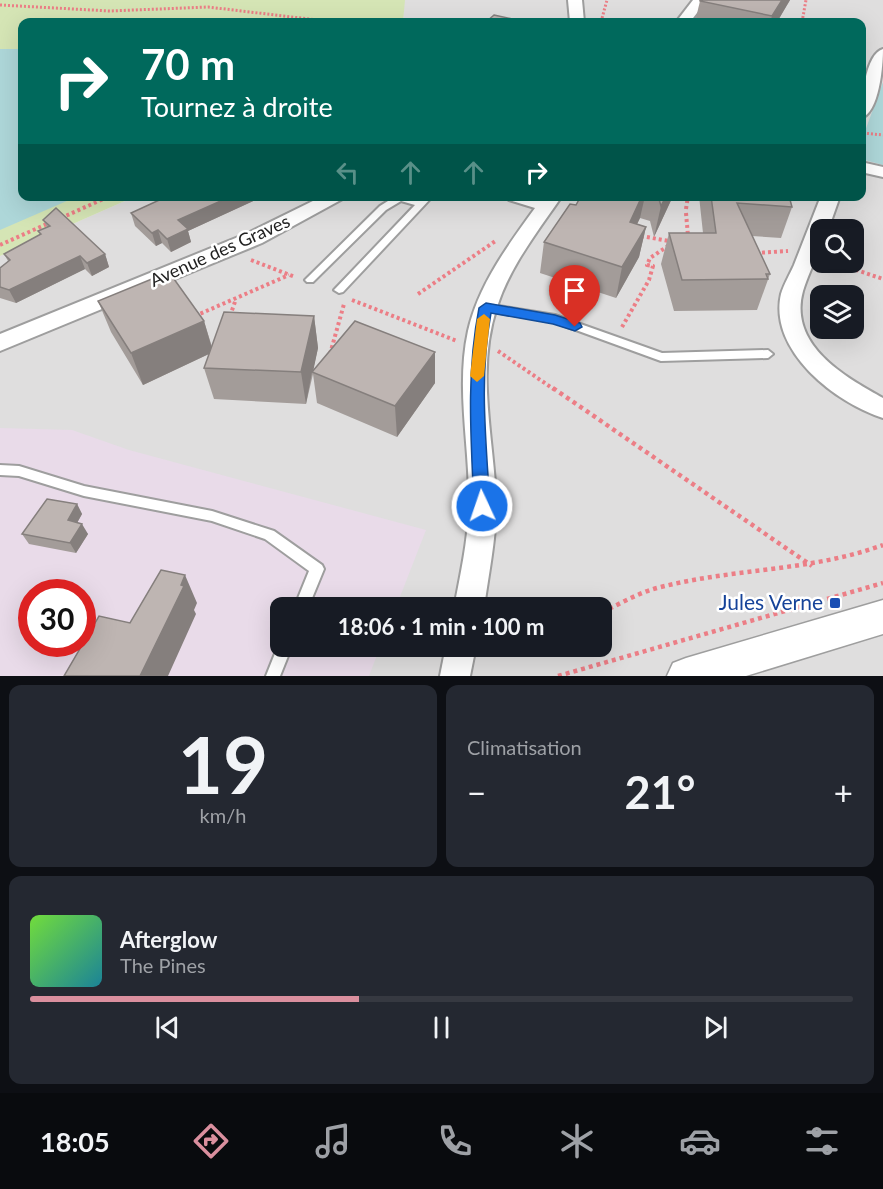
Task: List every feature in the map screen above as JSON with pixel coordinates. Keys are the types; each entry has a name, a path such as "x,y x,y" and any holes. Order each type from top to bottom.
{"street":[{"path":"575,0 577,18"},
{"path":"686,18 700,0"},
{"path":"866,100 883,54"},
{"path":"866,168 883,172"},
{"name":"Avenue des Graves","path":"0,343 255,238 329,201"},
{"path":"471,597 483,525 476,385 478,344 486,308 511,257 549,201"},
{"path":"829,201 790,298 792,317 800,343 815,365 832,381 883,409"},
{"path":"686,676 883,617"},
{"path":"455,676 459,657"}],"lane":[{"path":"310,280 383,207 394,201"},
{"path":"411,201 422,204"},
{"path":"339,290 425,201"},
{"path":"486,308 555,320 661,357 768,354"},
{"path":"0,470 19,471 84,491 212,516 269,536 317,569 306,597"},
{"path":"273,676 281,657"}],"path":[{"path":"602,18 607,0"},
{"path":"803,18 806,0"},
{"path":"0,5 110,11 208,7 300,18"},
{"path":"866,133 883,135"},
{"path":"60,219 99,201"},
{"path":"687,201 689,245"},
{"path":"0,245 50,223"},
{"path":"418,294 468,262 504,234"},
{"path":"615,341 649,280 653,266 647,265 650,258 674,242 631,234"},
{"path":"747,254 778,251 808,255"},
{"path":"248,259 298,279"},
{"path":"864,273 883,279"},
{"path":"189,319 289,275"},
{"path":"324,357 329,357 346,297 461,343 492,346 812,566"},
{"path":"229,321 236,299"},
{"path":"612,608 655,589 715,577 812,566 883,545"},
{"path":"558,676 883,583"}],"shaded area":[{"path":"404,0 883,0 883,676 0,676 0,256 125,201 866,201 866,18 403,18"},
{"path":"0,428 72,430 129,450 426,530 400,597 270,597 270,657 376,657 369,676 0,676"}],"green space":[{"path":"0,0 405,0 403,18 18,18 18,201 125,201 0,256"}],"water":[{"path":"0,49 18,49 18,201 67,201 0,230"},
{"path":"883,82 883,165 866,160 866,128"}],"building":[{"path":"700,0 782,0 772,16"},
{"path":"494,15 508,18 491,18"},
{"path":"157,201 221,201 178,220 188,229 167,239 158,230 152,233 131,213"},
{"path":"578,201 640,201 630,222 646,227 622,267 544,242 570,204 576,205"},
{"path":"712,201 790,201 792,207 737,203 770,274 766,274 768,279 682,280 669,233 716,233"},
{"path":"56,208 105,254 87,263 80,256 9,290 0,287 0,268 10,260 4,254 41,234 38,231 50,226 43,220"},
{"path":"169,272 204,321 131,353 98,301"},
{"path":"224,312 314,316 301,372 204,368"},
{"path":"355,321 435,352 395,406 312,372"},
{"path":"47,499 77,504 68,520 82,524 70,543 22,534"},
{"path":"161,570 185,575 181,585 184,586 140,676 64,676 75,657 96,657 96,621 99,616 130,623"}],"slow traffic":[{"path":"477,376 478,344 484,319"}],"place":[{"name":"Jules Verne","path":"835,603"}],"route":[{"path":"482,506 476,385 478,344 486,308 555,320 575,327"}]}
